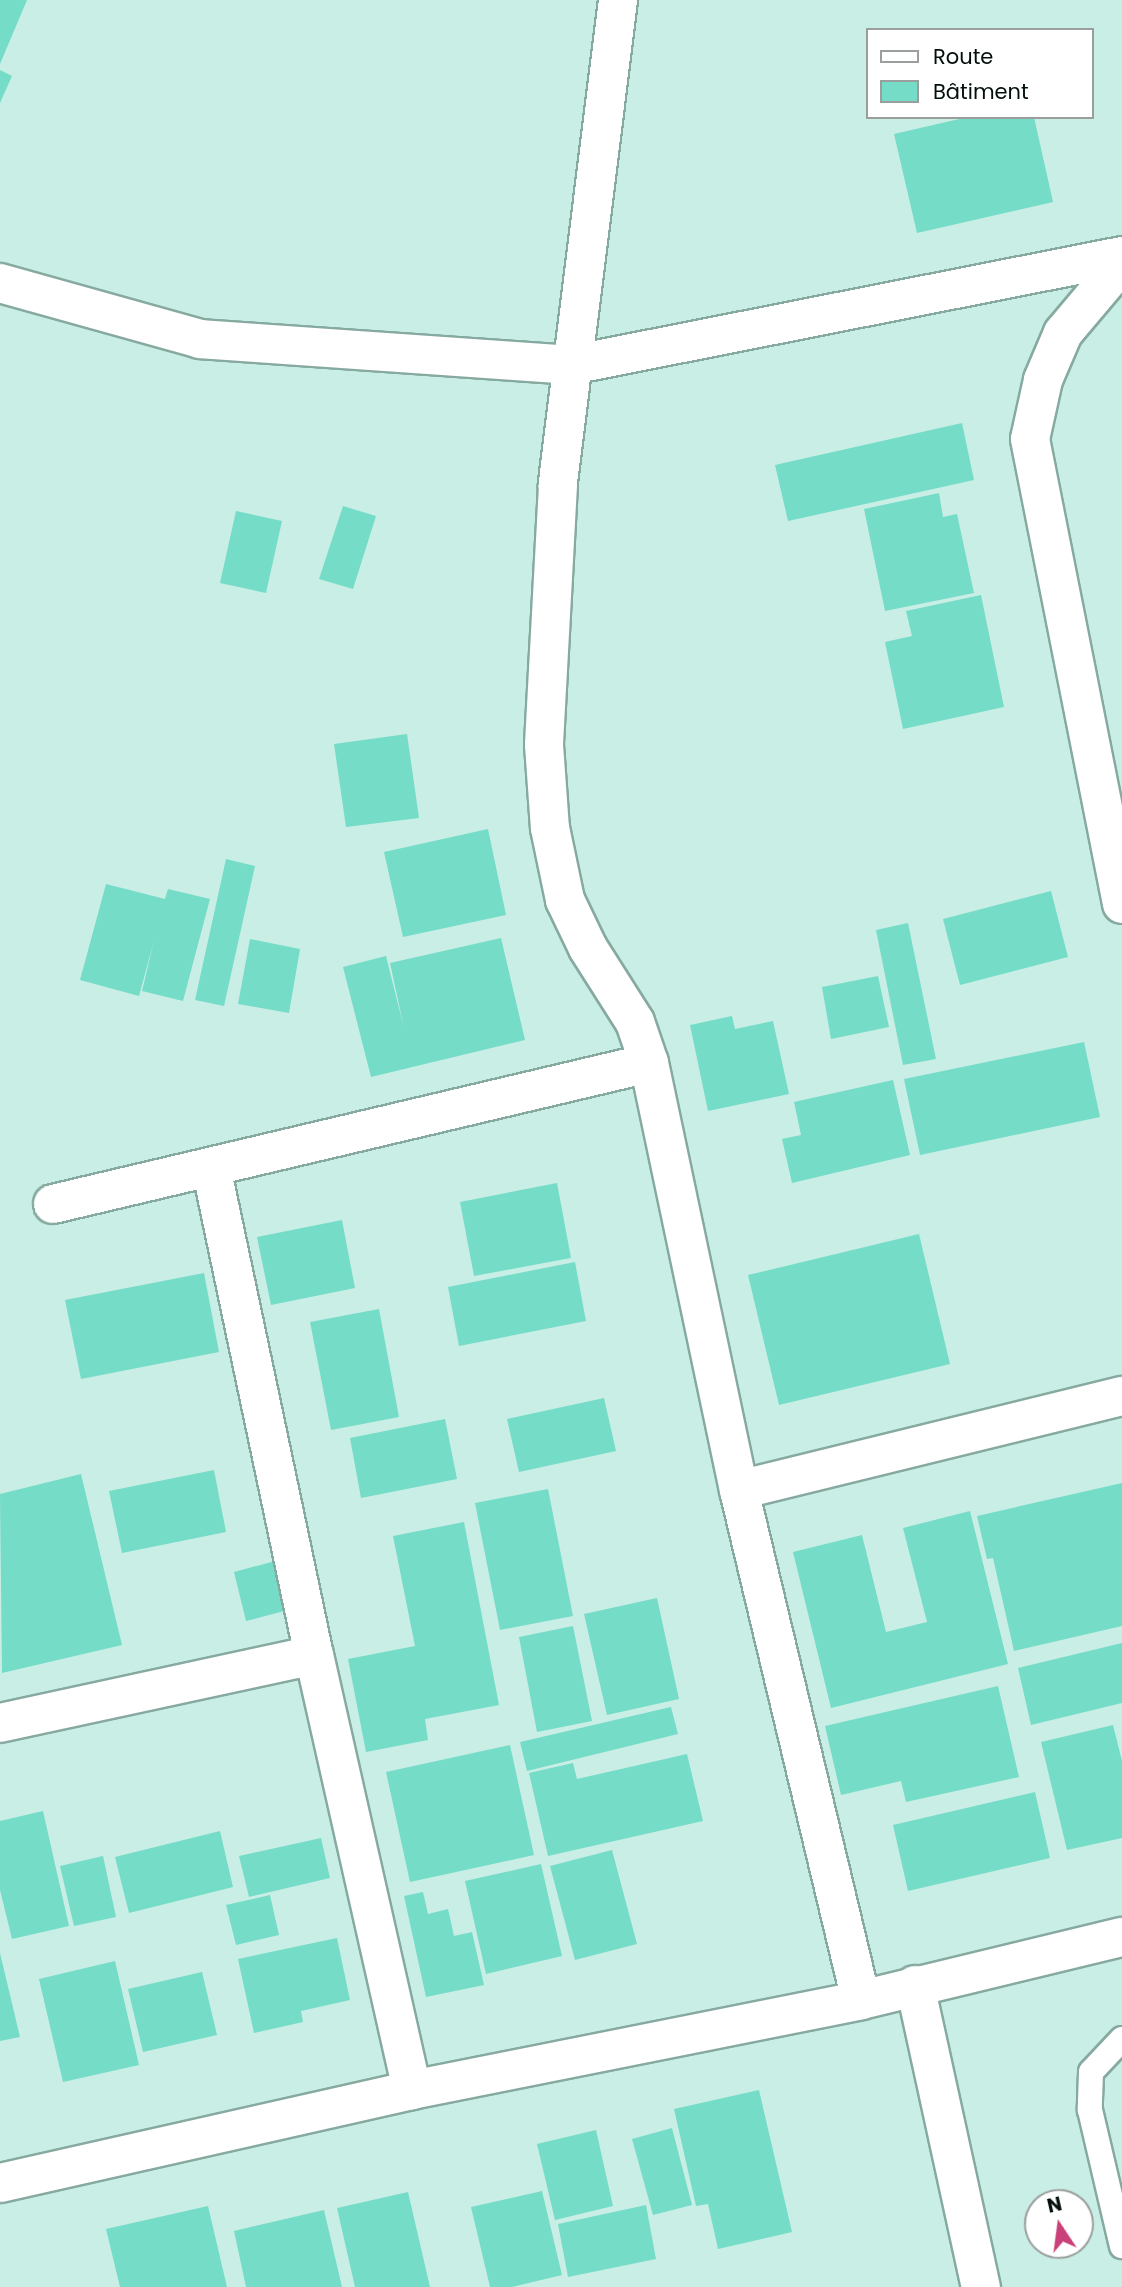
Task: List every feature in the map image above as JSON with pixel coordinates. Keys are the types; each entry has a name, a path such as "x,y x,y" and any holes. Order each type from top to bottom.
{"street":[{"path":"618,0 571,365 548,654 544,745 550,828 565,900 588,948 635,1022 649,1063 738,1490 861,2000"},
{"path":"0,283 200,339 571,365 1122,256"},
{"path":"1122,263 1063,333 1043,380 1030,439 1113,809 1122,904"},
{"path":"53,1204 649,1063"},
{"path":"211,1167 314,1655 412,2090"},
{"path":"738,1490 1122,1396"},
{"path":"0,1723 314,1655"},
{"path":"0,2183 412,2090 861,2000 1122,1937"},
{"path":"915,1985 981,2287"}],"lane":[{"path":"1122,2039 1091,2072 1090,2110 1122,2246"}],"building":[{"path":"0,0 27,0 0,64"},
{"path":"0,70 12,76 0,103"},
{"path":"959,119 1034,119 1053,202 917,233 894,134"},
{"path":"962,423 974,480 788,521 775,465"},
{"path":"939,493 943,517 957,514 974,593 885,611 864,509"},
{"path":"343,506 376,516 353,589 319,579"},
{"path":"236,511 282,521 266,593 220,583"},
{"path":"981,595 1004,707 903,729 885,642 912,636 906,611"},
{"path":"407,734 419,818 346,827 334,744"},
{"path":"488,829 506,915 403,937 384,852"},
{"path":"226,859 255,866 224,1006 195,1000"},
{"path":"106,884 165,899 168,889 210,899 183,1001 142,991 154,941 139,996 80,980"},
{"path":"1051,891 1068,957 960,985 943,919"},
{"path":"908,923 936,1059 903,1065 876,930"},
{"path":"501,938 525,1040 371,1077 343,967 386,956 404,1028 390,963"},
{"path":"250,939 300,949 289,1013 238,1004"},
{"path":"878,976 889,1027 831,1039 822,987"},
{"path":"732,1016 735,1029 773,1021 789,1094 708,1111 690,1025"},
{"path":"1084,1042 1100,1117 920,1155 904,1079"},
{"path":"893,1080 910,1155 792,1183 782,1139 801,1135 794,1102"},
{"path":"557,1183 571,1258 474,1276 460,1202"},
{"path":"342,1220 355,1288 271,1305 257,1237"},
{"path":"919,1234 950,1364 779,1405 748,1275"},
{"path":"575,1262 586,1321 459,1346 448,1287"},
{"path":"204,1273 219,1352 81,1379 65,1300"},
{"path":"379,1309 399,1417 331,1430 310,1322"},
{"path":"604,1398 616,1451 519,1472 507,1419"},
{"path":"445,1419 457,1479 361,1498 350,1438"},
{"path":"214,1470 226,1532 122,1553 109,1491"},
{"path":"81,1474 122,1645 2,1673 0,1494"},
{"path":"1122,1483 1122,1626 1014,1651 993,1558 987,1559 977,1516"},
{"path":"548,1489 573,1616 500,1630 475,1503"},
{"path":"970,1511 1008,1664 831,1708 793,1552 862,1535 886,1632 927,1622 903,1528"},
{"path":"464,1522 499,1705 425,1719 428,1740 366,1752 348,1659 415,1646 393,1536"},
{"path":"275,1561 288,1610 246,1621 234,1572"},
{"path":"657,1598 679,1699 607,1715 584,1614"},
{"path":"573,1626 592,1721 537,1732 519,1637"},
{"path":"1122,1643 1122,1703 1031,1725 1018,1668"},
{"path":"998,1686 1019,1777 906,1802 901,1781 841,1795 825,1726"},
{"path":"671,1707 678,1734 527,1771 520,1742"},
{"path":"1113,1725 1122,1761 1122,1838 1067,1850 1041,1742"},
{"path":"510,1745 534,1855 410,1882 386,1772"},
{"path":"687,1754 703,1821 548,1856 529,1773 573,1763 577,1779"},
{"path":"1035,1792 1050,1858 908,1891 893,1825"},
{"path":"43,1811 69,1926 12,1939 0,1890 0,1821"},
{"path":"220,1831 233,1887 129,1913 115,1857"},
{"path":"321,1838 330,1878 249,1897 239,1856"},
{"path":"612,1850 637,1944 575,1960 550,1866"},
{"path":"103,1856 116,1917 74,1926 60,1866"},
{"path":"541,1864 562,1956 486,1974 465,1881"},
{"path":"423,1892 428,1914 448,1909 454,1936 472,1932 484,1985 426,1997 404,1896"},
{"path":"270,1895 279,1935 236,1945 226,1905"},
{"path":"337,1938 350,2000 301,2011 303,2022 254,2033 238,1959"},
{"path":"0,1953 20,2037 0,2041"},
{"path":"115,1961 139,2065 63,2082 39,1979"},
{"path":"202,1972 217,2035 143,2052 128,1989"},
{"path":"759,2090 792,2232 718,2249 708,2204 696,2206 674,2109"},
{"path":"672,2128 692,2205 653,2215 632,2139"},
{"path":"596,2130 613,2206 555,2220 537,2144"},
{"path":"542,2191 562,2275 512,2287 490,2287 471,2207"},
{"path":"408,2192 430,2287 355,2287 337,2208"},
{"path":"646,2205 656,2259 568,2277 558,2224"},
{"path":"208,2206 227,2287 120,2287 106,2229"},
{"path":"324,2210 342,2287 246,2287 234,2231"}]}
